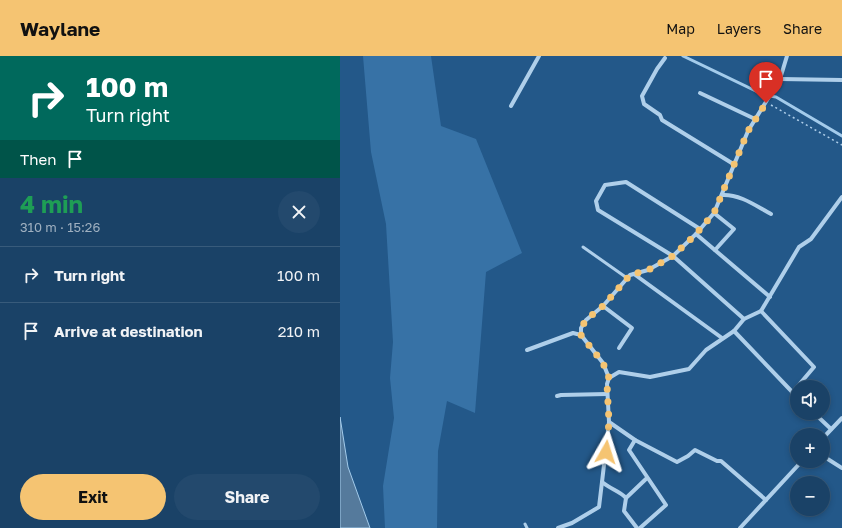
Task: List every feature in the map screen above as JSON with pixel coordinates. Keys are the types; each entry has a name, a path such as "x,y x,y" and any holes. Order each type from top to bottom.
{"street":[{"path":"511,106 539,56"},
{"path":"581,335 581,328 586,320 603,306 630,275 648,270 673,256 696,234 714,213 748,131 780,79 787,56"},
{"path":"665,58 642,96 644,104 660,115 662,120 735,165"},
{"path":"780,79 842,80"},
{"path":"700,93 755,119"},
{"path":"700,229 626,182 605,185 596,201 598,210 673,256 744,319"},
{"path":"722,195 730,194 747,200 771,214"},
{"path":"609,378 619,372 650,377 690,369 706,350 734,331 744,319 761,311 799,247 811,239 842,198"},
{"path":"714,213 734,229 716,250"},
{"path":"696,234 770,297"},
{"path":"634,274 722,338"},
{"path":"603,306 632,328 619,348"},
{"path":"761,311 814,367 803,380"},
{"path":"734,331 790,391"},
{"path":"527,350 573,333 581,335 603,363 609,378 607,384 609,422 599,507 572,523 558,528"},
{"path":"558,396 607,394"},
{"path":"821,420 831,429 842,418"},
{"path":"609,422 635,440 677,462 695,450 717,461 721,461 766,500"},
{"path":"635,440 629,450 666,505 639,528 624,511 626,498 647,478"},
{"path":"830,460 842,468"},
{"path":"740,528 796,468"},
{"path":"602,482 610,489 622,494 626,498"}],"lane":[{"path":"583,247 627,278"},
{"path":"525,524 527,528"}],"path":[{"path":"767,101 842,145"}],"shaded area":[{"path":"363,56 431,56 441,126 476,139 522,253 486,272 475,413 447,401 438,451 437,528 385,528 383,486 394,418 390,378 393,342 386,224 371,152"},
{"path":"340,417 348,467 370,528 340,528"}],"waterway":[{"path":"683,56 764,95 776,97 842,136"}],"route":[{"path":"606,452 609,422 607,394 607,384 609,378 603,363 581,335 581,328 586,320 603,306 630,275 648,270 673,256 696,234 714,213 734,169 748,131 766,103"}]}
